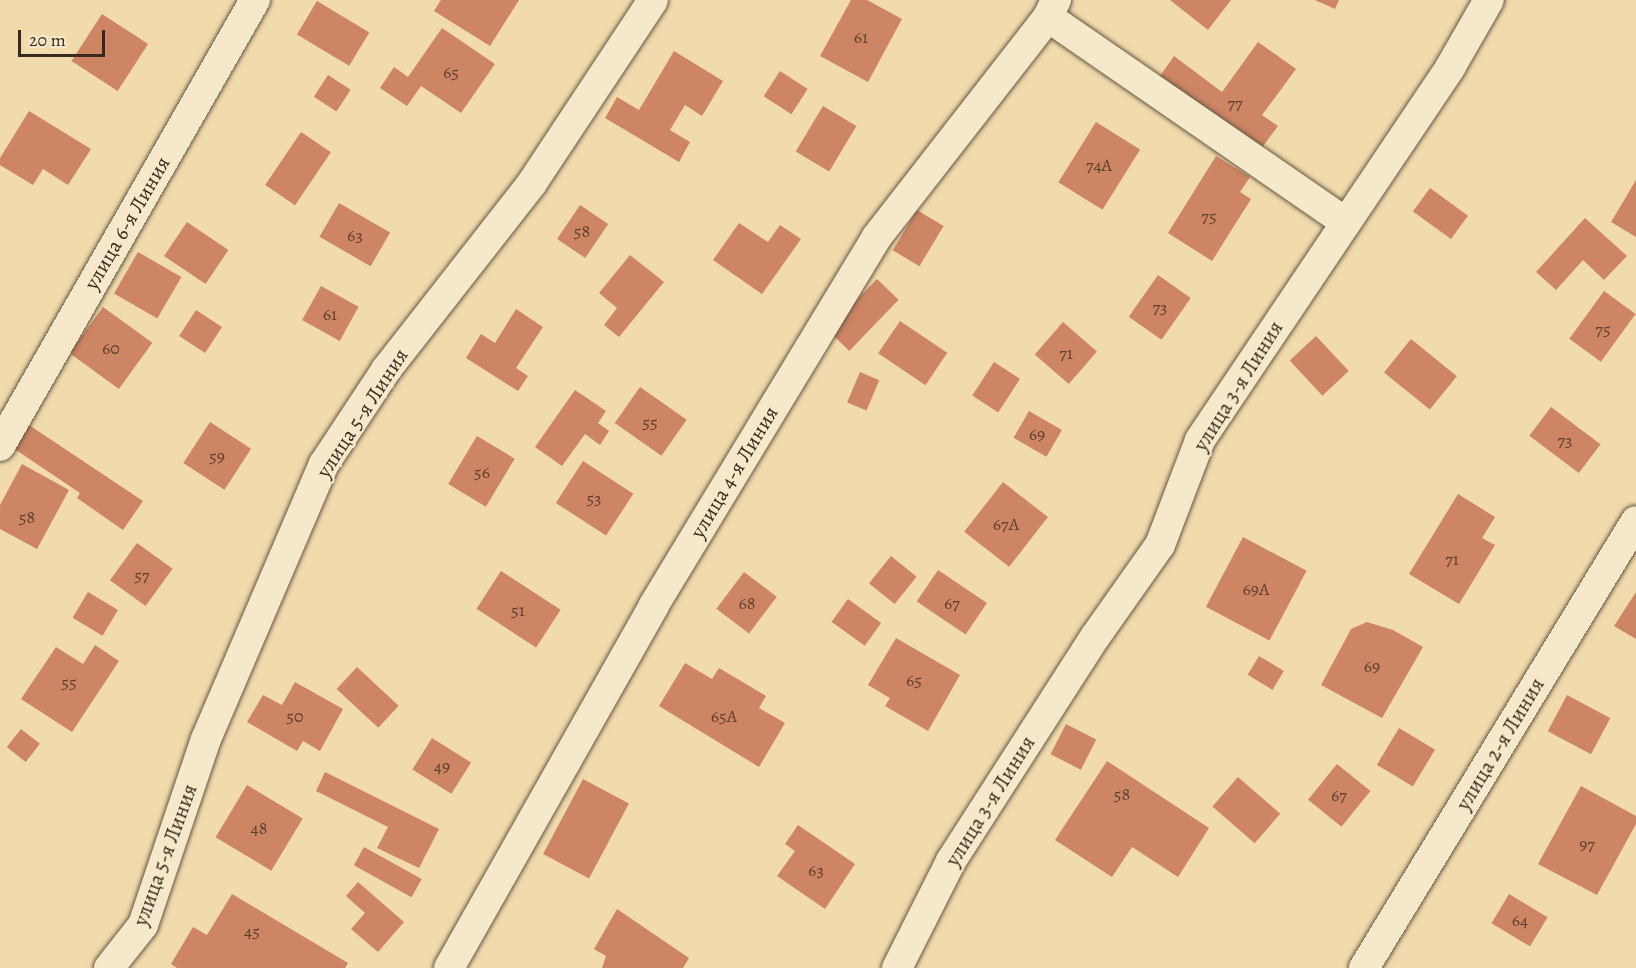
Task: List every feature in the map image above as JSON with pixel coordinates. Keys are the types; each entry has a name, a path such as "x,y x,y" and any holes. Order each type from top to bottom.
{"street":[{"name":"улица 6-я Линия","path":"0,446 255,0"},
{"name":"улица 5-я Линия","path":"109,968 143,925 206,739 324,464 386,369 532,183 653,0"},
{"name":"улица 3-я Линия","path":"897,968 951,861 1095,637 1160,545 1200,440 1344,221 1451,66 1489,0"},
{"path":"1052,9 1344,221"},
{"name":"улица 4-я Линия","path":"449,968 650,611 876,238 1052,9"},
{"name":"улица 2-я Линия","path":"1364,968 1636,521"}],"building":[{"path":"441,0 519,0 490,46 434,11"},
{"path":"851,0 867,0 902,19 868,82 820,56"},
{"path":"1170,0 1231,0 1208,30"},
{"path":"1315,0 1339,0 1335,9"},
{"path":"317,1 369,32 349,66 297,34"},
{"path":"102,14 148,44 118,91 72,61"},
{"path":"442,28 495,64 461,113 421,86 407,106 380,88 394,67 408,77"},
{"path":"1258,42 1296,69 1262,115 1278,126 1261,149 1160,76 1174,56 1222,92"},
{"path":"674,51 723,81 702,116 685,105 670,130 690,142 679,162 605,118 617,97 639,110"},
{"path":"780,71 808,89 791,114 764,96"},
{"path":"328,75 351,90 336,112 314,97"},
{"path":"823,106 856,126 829,172 796,151"},
{"path":"29,111 91,149 68,185 43,169 33,185 0,165 0,158"},
{"path":"1096,122 1140,150 1102,210 1058,182"},
{"path":"301,132 331,152 295,205 265,185"},
{"path":"1216,156 1250,177 1240,192 1251,199 1212,261 1168,233"},
{"path":"1636,180 1636,237 1611,222"},
{"path":"1430,188 1468,216 1451,239 1413,211"},
{"path":"339,203 390,233 371,266 320,237"},
{"path":"580,205 608,224 585,258 557,239"},
{"path":"917,210 944,226 919,266 893,250"},
{"path":"1585,218 1627,256 1604,280 1583,260 1556,290 1536,272"},
{"path":"187,222 228,250 206,284 164,256"},
{"path":"739,223 768,242 780,225 801,239 762,294 713,260"},
{"path":"138,252 181,277 157,319 114,294"},
{"path":"630,255 664,282 619,337 604,325 617,308 599,293"},
{"path":"1158,275 1191,298 1162,340 1129,317"},
{"path":"877,279 899,300 849,351 828,330"},
{"path":"321,286 359,307 340,341 302,320"},
{"path":"1604,291 1636,314 1601,362 1569,339"},
{"path":"103,307 152,343 119,389 69,353"},
{"path":"516,309 543,327 516,368 528,376 518,391 466,358 481,334 495,343"},
{"path":"196,310 222,327 205,353 179,336"},
{"path":"900,321 947,353 925,385 878,353"},
{"path":"1063,322 1097,352 1069,384 1035,354"},
{"path":"1316,336 1349,371 1322,396 1290,361"},
{"path":"1411,339 1457,376 1430,410 1384,372"},
{"path":"994,362 1020,379 998,412 972,396"},
{"path":"860,372 879,380 866,411 847,402"},
{"path":"640,387 687,420 661,456 615,423"},
{"path":"575,390 606,411 598,423 609,431 600,445 585,434 562,466 535,447"},
{"path":"1551,407 1601,444 1579,473 1529,436"},
{"path":"1029,411 1062,430 1046,457 1014,438"},
{"path":"210,422 251,449 224,490 183,463"},
{"path":"29,425 143,501 123,530 77,498 80,493 13,448"},
{"path":"477,436 515,459 486,507 448,484"},
{"path":"583,461 633,494 606,536 556,503"},
{"path":"22,464 69,490 37,549 0,529 0,505"},
{"path":"1003,482 1048,517 1009,567 964,532"},
{"path":"1458,494 1495,517 1482,538 1495,545 1459,604 1409,574"},
{"path":"1243,537 1307,571 1269,641 1206,607"},
{"path":"137,543 173,569 146,606 110,580"},
{"path":"891,556 917,577 895,604 869,583"},
{"path":"938,570 987,603 966,634 917,602"},
{"path":"501,571 561,610 536,647 476,609"},
{"path":"744,572 777,597 749,633 716,609"},
{"path":"88,592 118,610 103,636 73,618"},
{"path":"1636,592 1636,639 1614,626"},
{"path":"848,599 881,623 865,646 832,622"},
{"path":"1367,622 1393,630 1423,647 1382,718 1321,685 1351,629"},
{"path":"896,638 960,675 928,731 885,706 890,698 868,685"},
{"path":"95,645 119,661 72,732 21,699 56,647 83,664"},
{"path":"1259,656 1284,671 1273,690 1248,675"},
{"path":"685,663 712,679 719,668 766,696 759,708 785,723 759,767 659,706"},
{"path":"357,667 399,706 378,728 337,689"},
{"path":"295,682 343,709 320,751 303,741 297,751 247,722 263,695 282,705"},
{"path":"1567,695 1610,718 1591,754 1548,731"},
{"path":"1066,724 1096,739 1081,770 1051,754"},
{"path":"1399,728 1435,750 1413,786 1377,765"},
{"path":"21,729 40,744 26,762 7,747"},
{"path":"432,738 471,762 451,794 412,769"},
{"path":"1107,761 1209,828 1178,877 1132,847 1112,877 1055,840"},
{"path":"1337,764 1370,791 1341,827 1308,800"},
{"path":"325,772 439,829 419,868 377,848 388,827 316,791"},
{"path":"1238,777 1280,814 1255,843 1212,806"},
{"path":"583,779 629,803 589,878 543,854"},
{"path":"247,785 303,818 271,871 216,837"},
{"path":"1581,786 1636,816 1636,824 1597,895 1538,864"},
{"path":"798,825 855,864 825,909 777,876 795,851 785,844"},
{"path":"364,847 422,879 412,897 354,865"},
{"path":"358,882 404,922 378,952 351,929 365,913 346,896"},
{"path":"232,894 348,963 345,968 177,968 171,964 193,927 207,935"},
{"path":"1509,894 1548,917 1530,946 1491,923"},
{"path":"617,909 689,958 683,968 602,968 606,956 594,949"}]}
